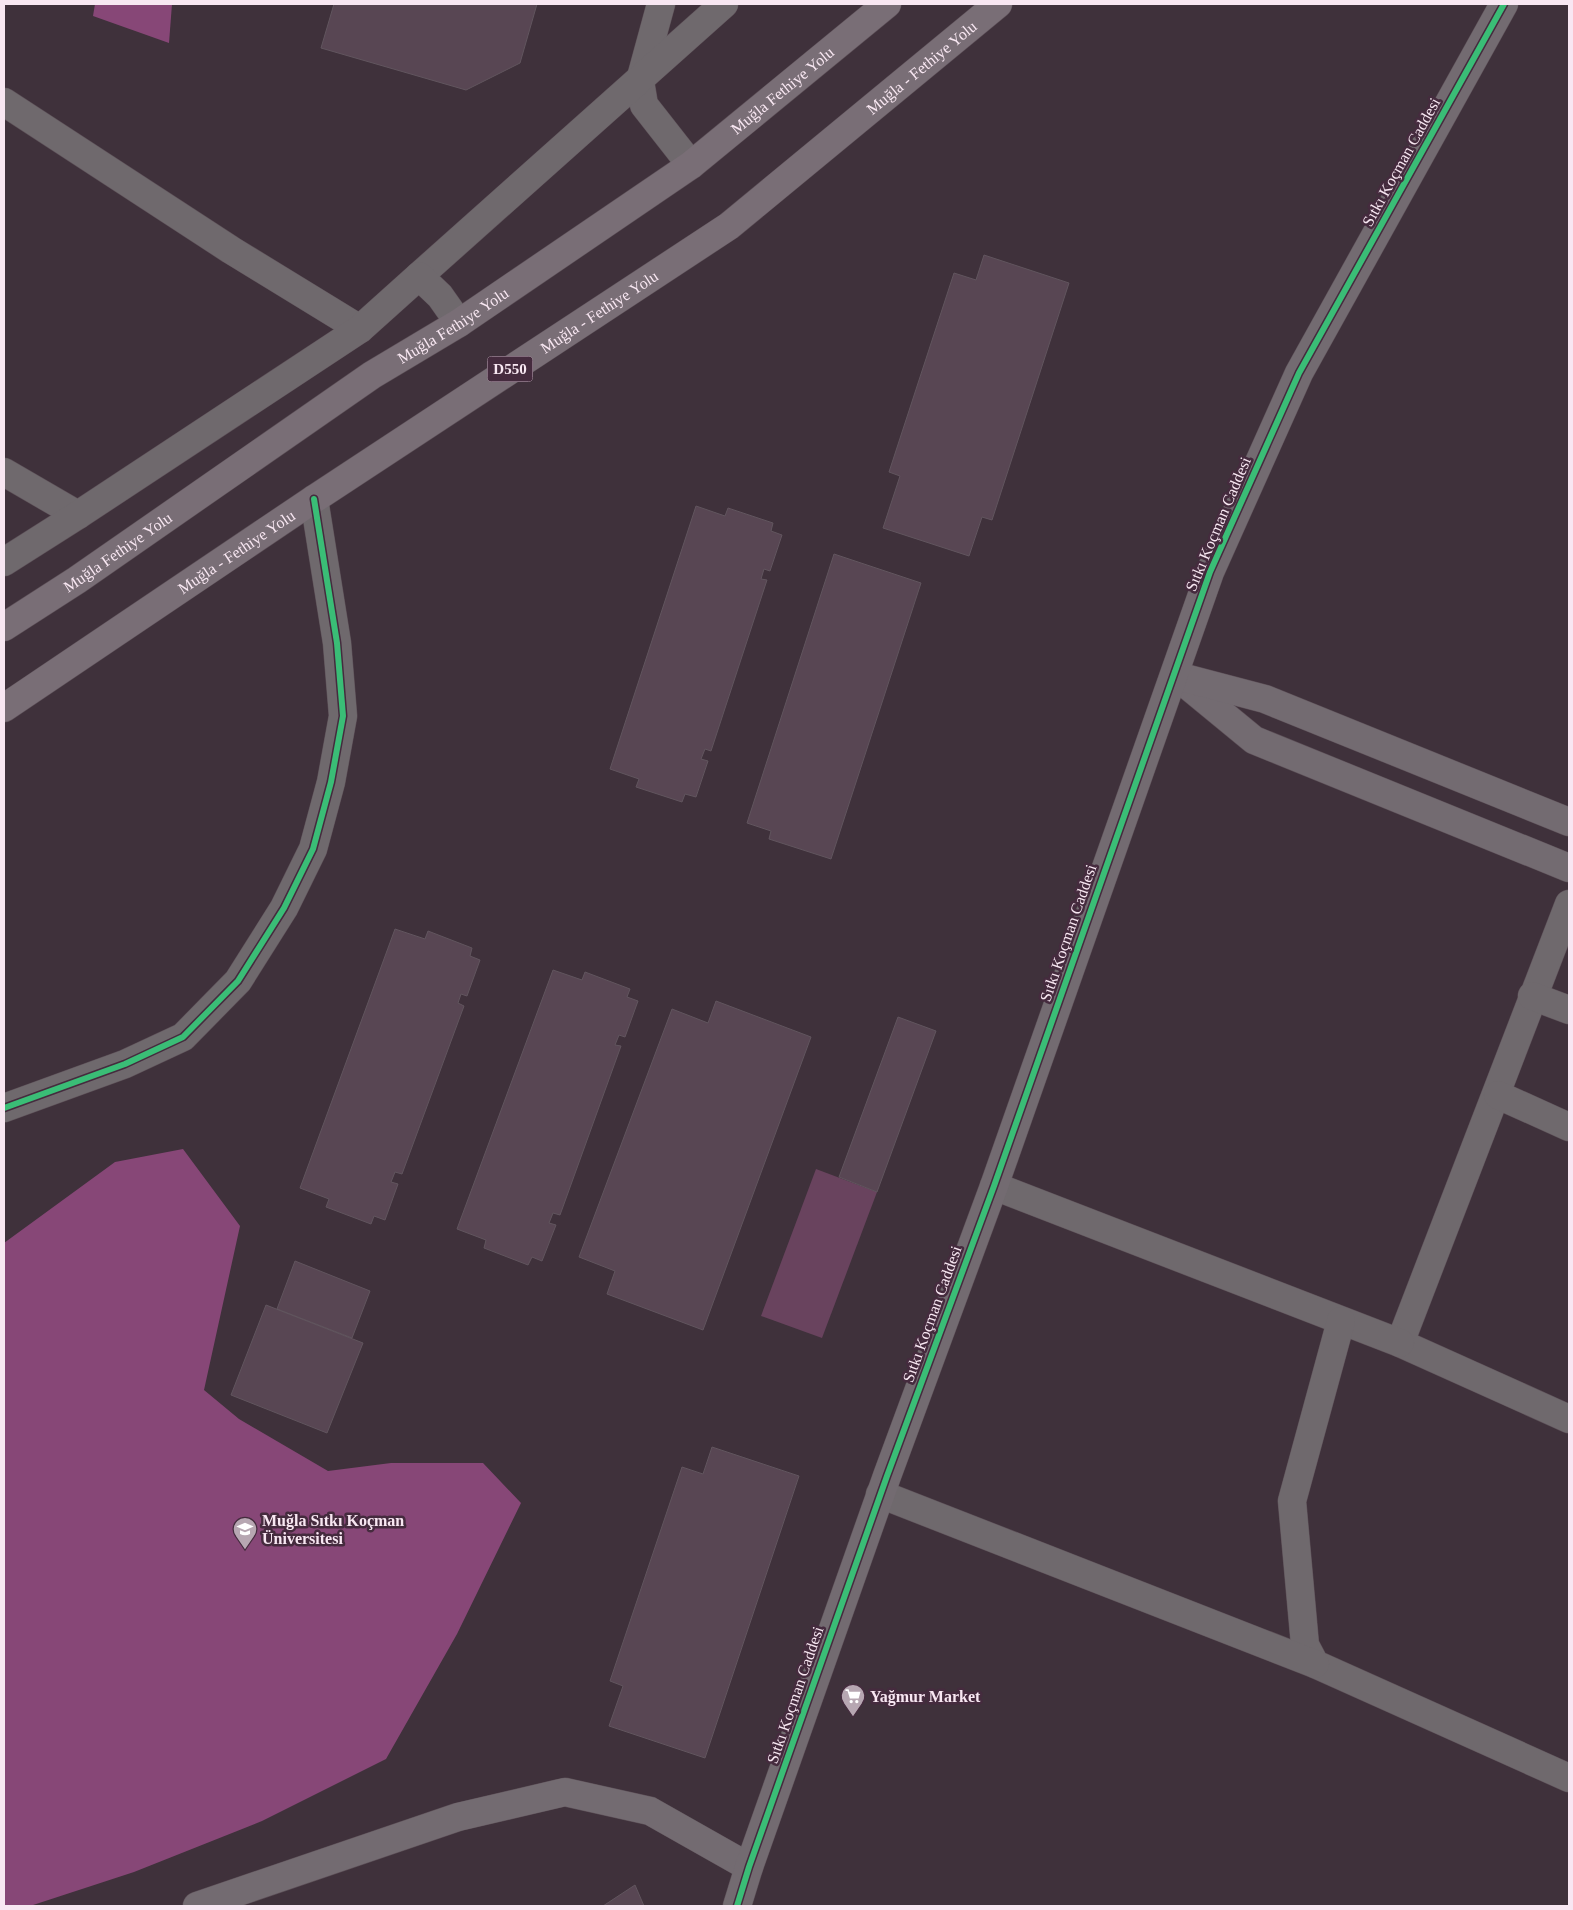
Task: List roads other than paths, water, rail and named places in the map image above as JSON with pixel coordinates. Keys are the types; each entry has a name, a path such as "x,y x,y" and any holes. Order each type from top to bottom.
{"highway":[{"name":"Muğla Fethiye Yolu","path":"4,627 77,580 372,374 459,323 691,165 887,4"},
{"name":"Muğla - Fethiye Yolu","path":"4,708 314,498 729,226 998,4"}],"street":[{"path":"661,4 640,81 644,105 691,165"},
{"path":"4,562 360,329 724,4"},
{"name":"Sıtkı Koçman Caddesi","path":"737,1906 880,1494 994,1186 1210,572 1299,373 1504,4"},
{"path":"4,102 231,250 360,329"},
{"path":"419,276 440,296 459,323"},
{"path":"4,472 78,515"},
{"path":"4,1108 125,1064 183,1037 238,981 284,908 313,849 331,782 343,716 336,643 314,498"},
{"path":"1175,675 1265,699 1569,822"},
{"path":"1175,675 1254,740 1569,868"},
{"path":"1400,1343 1498,1095 1532,996 1569,904"},
{"path":"1532,996 1569,1010"},
{"path":"1498,1095 1569,1127"},
{"path":"994,1186 1400,1343 1569,1419"},
{"path":"1315,1664 1305,1645 1292,1501 1341,1320"},
{"path":"880,1494 1315,1664 1569,1778"},
{"path":"197,1906 458,1817 565,1792 650,1811 749,1867"}],"place":[{"name":"Muğla Sıtkı Koçman Üniversitesi","path":"245,1550"},
{"name":"Yağmur Market","path":"853,1717"}]}
